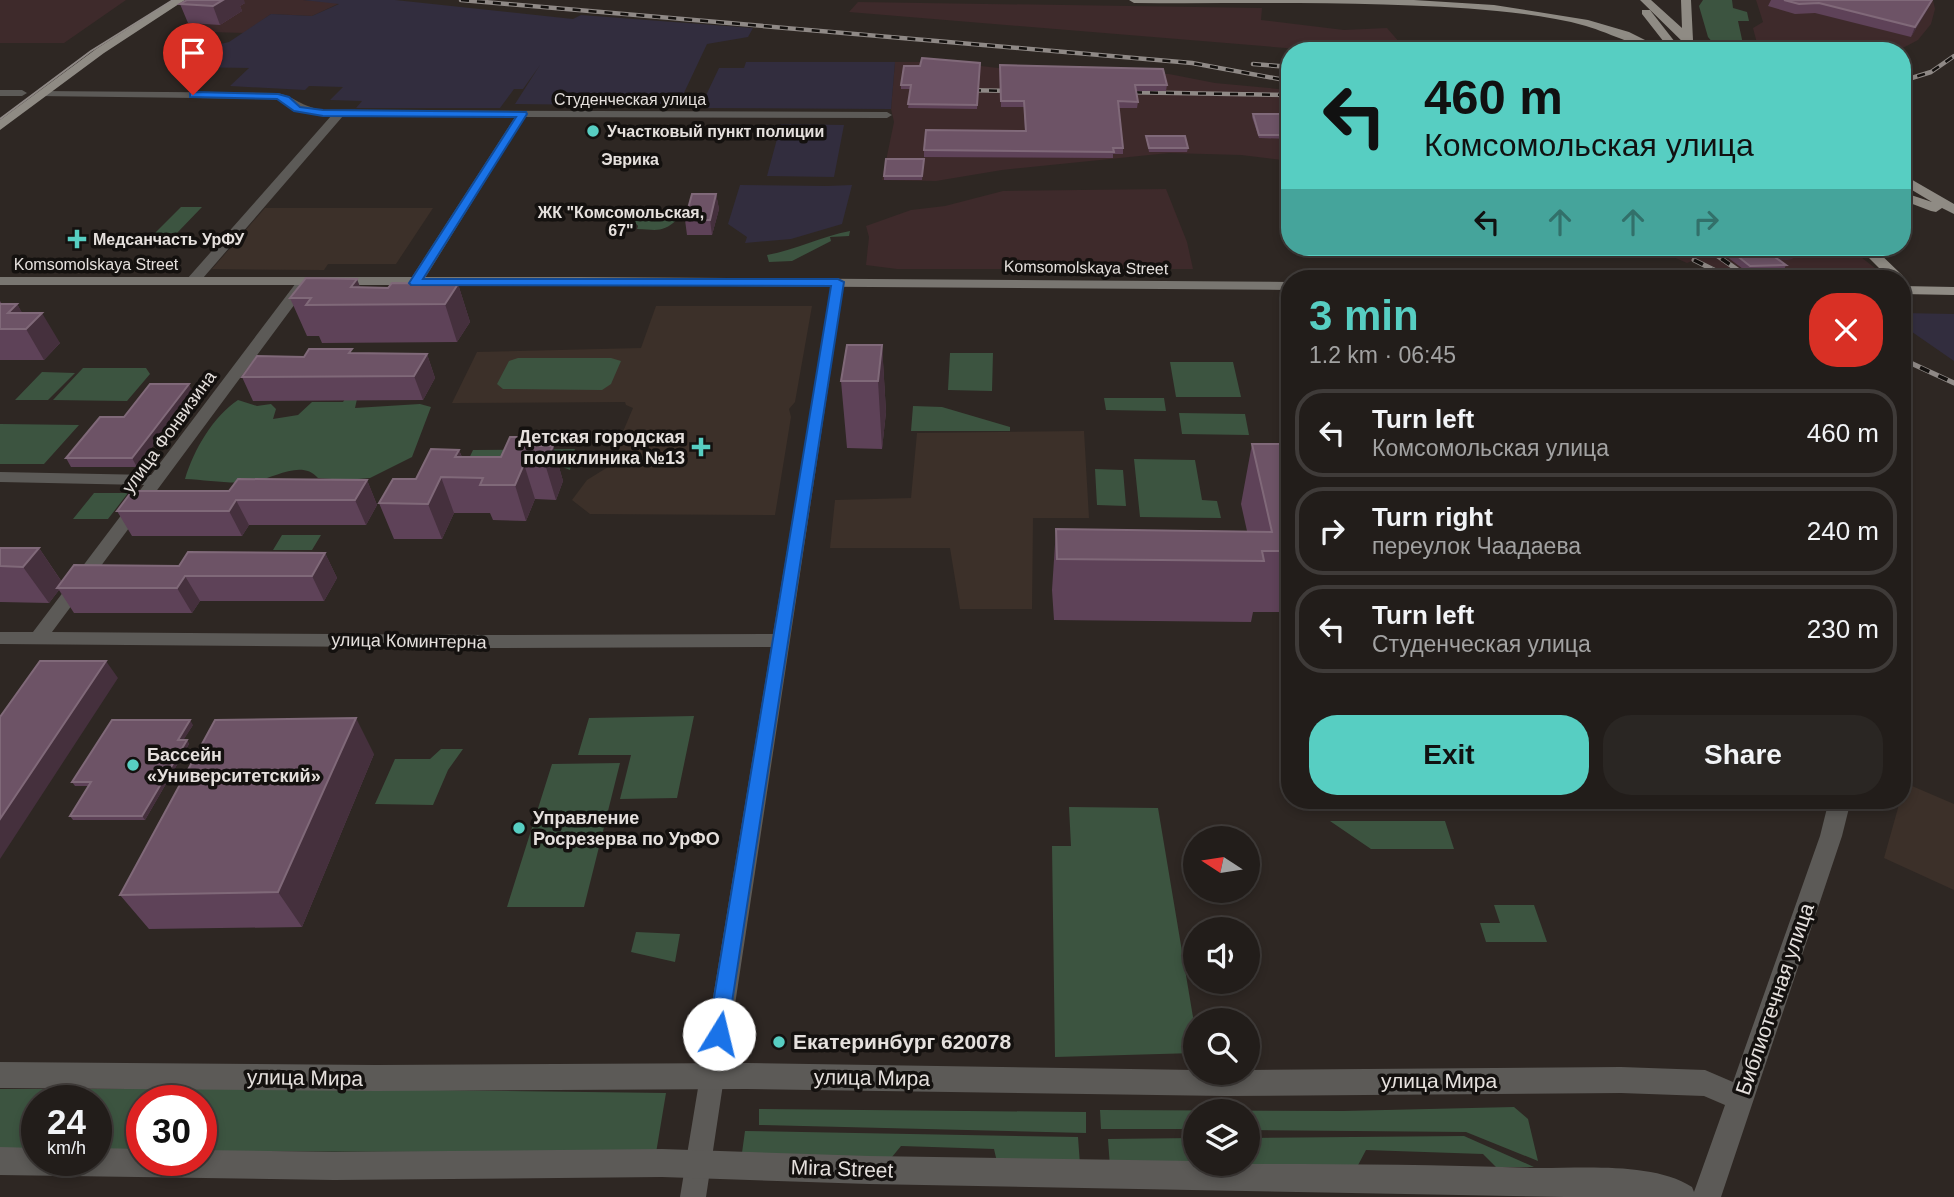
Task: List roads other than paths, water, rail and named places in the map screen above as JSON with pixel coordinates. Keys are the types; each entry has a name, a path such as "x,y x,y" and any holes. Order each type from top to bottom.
{"main road":[{"path":"0,126 95,48 161,0"},
{"path":"95,48 180,0"},
{"path":"1134,0 1473,4 1542,9 1590,18 1647,42"},
{"path":"1315,1 1362,0"},
{"path":"1636,0 1670,42"},
{"path":"1645,0 1688,40"},
{"path":"1686,0 1688,40"},
{"path":"68,59 79,51"},
{"path":"1,109 26,90"},
{"path":"1911,184 1954,212"},
{"path":"1911,199 1954,212"},
{"path":"1874,256 1889,270"},
{"name":"Komsomolskaya Street","path":"0,282 838,282 1281,286"},
{"path":"1911,288 1954,291"}],"street":[{"path":"0,93 26,90"},
{"name":"Студенческая улица","path":"42,94 264,96 286,99 302,111 340,113 887,115"},
{"path":"192,282 340,113"},
{"path":"415,283 522,114"},
{"name":"улица Фонвизина","path":"38,638 304,281"},
{"path":"693,1197 696,1164 838,282"},
{"path":"0,477 158,480"},
{"name":"улица Коминтерна","path":"0,638 270,638 529,643 780,640"},
{"name":"Библиотечная улица","path":"1707,1197 1831,836 1838,809"},
{"name":"улица Мира","path":"0,1075 444,1079 712,1076 1226,1083 1621,1080 1705,1083 1741,1099"},
{"name":"Mira Street","path":"0,1161 334,1166 696,1164 869,1170 1137,1173 1640,1185 1674,1192 1682,1197"}],"tram line":[{"path":"0,119 91,51 173,0"}],"railway":[{"path":"461,0 1192,63 1281,79"},
{"path":"1911,78 1931,72 1954,56"},
{"path":"1253,64 1281,66"},
{"path":"957,90 1020,91"},
{"path":"1118,92 1281,95"},
{"path":"1718,256 1738,270"},
{"path":"1694,260 1714,270"},
{"path":"1911,363 1954,383"}],"place":[{"name":"Участковый пункт полиции","path":"593,131"},
{"name":"Медсанчасть УрФУ","path":"77,239"},
{"name":"Детская городская поликлиника №13","path":"701,447"},
{"name":"Бассейн «Университетский»","path":"133,765"},
{"name":"Управление Росрезерва по УрФО","path":"519,828"},
{"name":"Екатеринбург 620078","path":"779,1042"}],"district":[{"name":"Эврика","path":"630,159"},
{"name":"ЖК \"Комсомольская, 67\"","path":"621,221"}]}
